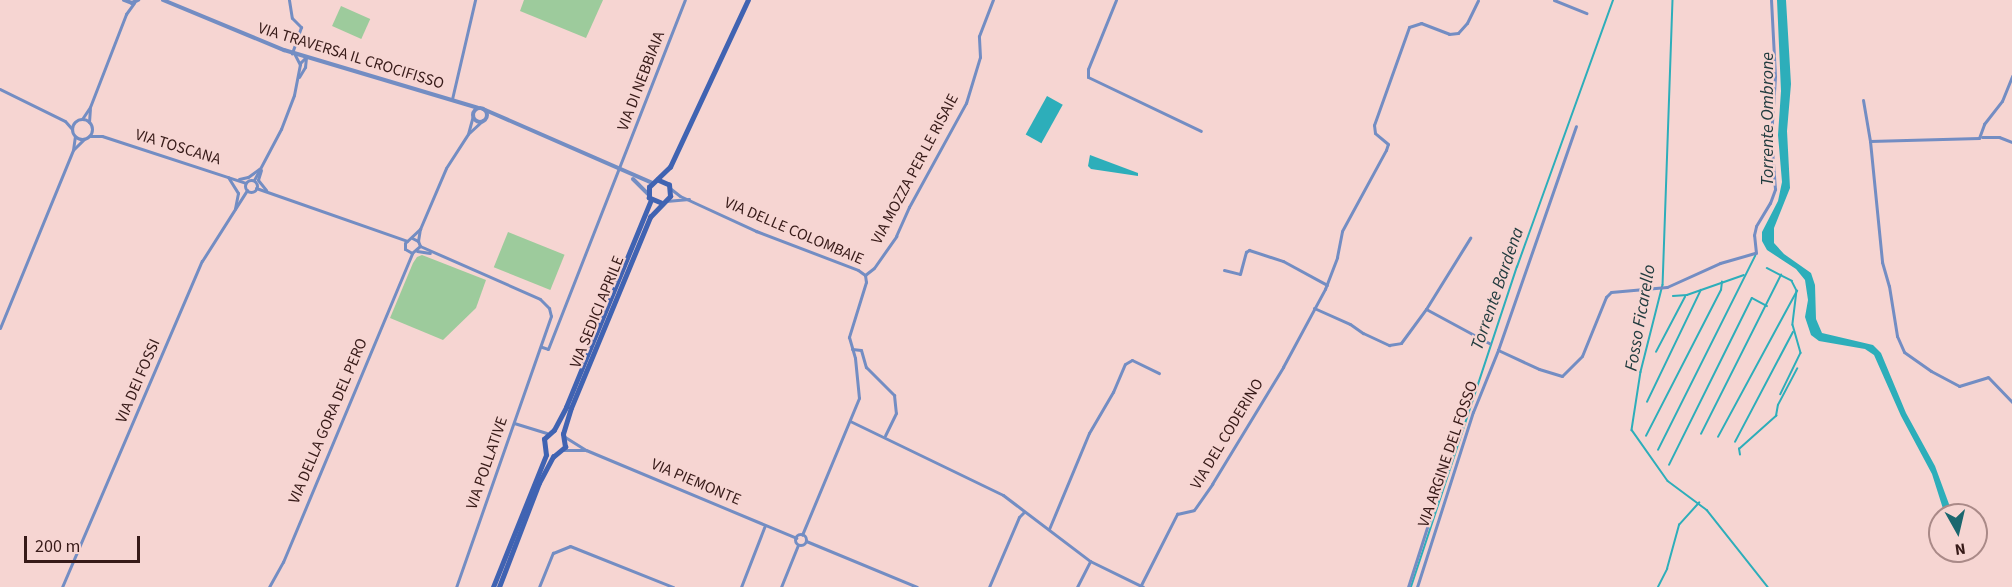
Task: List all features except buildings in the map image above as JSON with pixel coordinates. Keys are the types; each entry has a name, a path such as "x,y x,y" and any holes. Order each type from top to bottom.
{"main road":[{"path":"663,202 651,200 648,194 651,183 658,180 670,167 748,0"},
{"path":"670,167 670,187"},
{"path":"658,180 670,187"},
{"name":"VIA SEDICI APRILE","path":"499,587 539,483 553,456 561,451 571,408 650,217 670,196 670,187"},
{"name":"VIA SEDICI APRILE","path":"554,430 566,407 651,200"},
{"path":"493,587 546,450 544,439 547,433 554,430 564,436"},
{"path":"546,450 561,451"}],"street":[{"path":"126,14 124,0 136,1"},
{"name":"VIA TRAVERSA IL CROCIFISSO","path":"163,0 293,53 478,108"},
{"path":"289,0 292,18 301,27 293,53 300,66"},
{"path":"452,99 476,0"},
{"name":"VIA DI NEBBIAIA","path":"619,170 685,0"},
{"name":"VIA MOZZA PER LE RISAIE","path":"865,275 879,262 896,236 909,207 966,103 980,57 979,36 993,0"},
{"path":"1116,0 1088,69 1088,77 1201,131"},
{"name":"VIA DEL CODERINO","path":"1142,586 1177,514 1194,510 1212,484 1283,367 1327,285 1337,257 1342,231 1388,144 1375,133 1374,125 1409,27 1421,23 1449,34 1458,33 1471,18 1478,0"},
{"path":"1554,0 1587,13"},
{"path":"1498,350 1539,369 1562,376 1582,356 1606,297 1620,291 1667,287 1695,273 1756,253 1754,235 1756,226 1770,203 1775,189 1771,137 1776,76 1771,0"},
{"path":"0,89 65,121 76,122 82,119 90,107 126,14 136,1"},
{"path":"306,57 300,66 298,79 281,129 254,180 246,183 248,190 252,191 256,188 406,241 420,229"},
{"path":"305,67 306,57"},
{"path":"298,79 305,67 314,60"},
{"path":"1982,137 1984,124 2002,101 2012,76"},
{"path":"1863,100 1870,141 1881,262 1889,286 1897,336 1904,352 1931,371 1959,386 1989,377 2012,402"},
{"name":"VIA TRAVERSA IL CROCIFISSO","path":"466,105 473,114"},
{"path":"73,150 88,136 92,128 89,122 90,107"},
{"path":"468,134 473,114 478,108 483,109 630,176 651,183"},
{"path":"431,253 420,246 418,241 420,229 446,168 468,134 484,120 486,114 483,109"},
{"path":"473,114 477,120 500,117"},
{"path":"82,119 89,122"},
{"path":"0,328 73,150 75,136 65,121"},
{"path":"72,129 76,122"},
{"name":"VIA ARGINE DEL FOSSO","path":"1416,587 1473,412 1498,350 1576,126"},
{"name":"VIA TOSCANA","path":"92,128 102,136"},
{"path":"75,136 84,139"},
{"name":"VIA TOSCANA","path":"88,136 102,136 225,174 246,183"},
{"path":"1870,141 1999,137 2012,142"},
{"path":"237,179 248,177 262,165"},
{"path":"262,165 258,180 268,192"},
{"name":"VIA POLLATIVE","path":"542,347 548,349 619,170"},
{"path":"225,174 236,186 238,193 235,211"},
{"path":"630,176 648,194"},
{"path":"254,180 256,188"},
{"name":"VIA DELLE COLOMBAIE","path":"670,187 756,231 858,270 865,275 866,282 849,332 858,374 859,398 802,535"},
{"name":"VIA DEI FOSSI","path":"62,587 202,261 248,190"},
{"path":"663,202 691,199"},
{"path":"394,238 405,246 407,251 431,253"},
{"path":"412,238 418,241"},
{"path":"1314,308 1393,346 1401,343 1426,309 1470,238"},
{"path":"405,246 406,241"},
{"path":"417,251 420,246"},
{"path":"1224,270 1240,274 1246,252 1249,250 1292,265 1327,285"},
{"name":"VIA DELLA GORA DEL PERO","path":"269,587 339,427 405,263 407,251"},
{"name":"VIA DELLA GORA DEL PERO","path":"405,263 412,253"},
{"name":"VIA POLLATIVE","path":"431,253 532,295 549,308 549,326 456,587"},
{"path":"1426,309 1489,342"},
{"path":"852,349 861,350 866,367 894,395 896,413 885,436"},
{"path":"1049,529 1089,432 1106,405 1125,364 1132,360 1159,372"},
{"path":"850,421 1003,495 1090,561 1142,586"},
{"path":"514,423 547,433"},
{"path":"535,431 544,439"},
{"name":"VIA PIEMONTE","path":"564,436 586,450 796,537"},
{"name":"VIA PIEMONTE","path":"561,451 586,450"},
{"path":"989,587 1019,517 1024,512"},
{"path":"1408,587 1430,518"},
{"path":"741,587 765,525"},
{"path":"781,587 798,546 796,537 802,535 806,541 917,587"},
{"path":"798,546 803,545 806,541"},
{"path":"538,587 550,558 564,547 577,548 673,587"},
{"path":"1077,587 1090,561"}],"green space":[{"path":"524,0 603,0 586,38 520,11"},
{"path":"341,6 370,19 361,39 332,26"},
{"path":"508,232 565,255 550,290 494,267"},
{"path":"422,255 486,280 476,308 443,340 390,318 413,263 417,257"}],"water":[{"path":"1777,0 1786,0 1791,84 1787,131 1790,188 1774,228 1774,243 1784,254 1811,273 1815,285 1816,319 1822,333 1873,345 1881,353 1906,413 1935,466 1949,503 1941,503 1932,474 1901,416 1874,355 1865,349 1819,341 1811,335 1805,317 1808,300 1805,280 1796,269 1767,250 1762,241 1762,232 1778,201 1782,182 1778,135 1781,91"},
{"path":"1047,96 1063,105 1041,143 1026,134"},
{"path":"1090,155 1138,173 1138,176 1091,169 1088,166"}],"waterway":[{"name":"Torrente Bardena","path":"1411,587 1517,267 1613,0"},
{"name":"Fosso Ficarello","path":"1673,0 1663,285 1641,372 1632,430 1668,481 1707,510 1768,587"},
{"path":"1658,450 1755,256"},
{"path":"1767,268 1792,281 1797,291 1793,325 1801,353 1781,394"},
{"path":"1673,296 1687,295 1744,275"},
{"path":"1701,434 1781,275"},
{"path":"1646,436 1721,290 1722,282"},
{"path":"1647,402 1701,290"},
{"path":"1718,437 1797,291"},
{"path":"1656,352 1685,297"},
{"path":"1669,465 1752,298 1767,306"},
{"path":"1735,442 1793,332"},
{"path":"1740,455 1739,449 1776,416 1778,405 1797,369"},
{"path":"1658,587 1667,569 1679,525 1699,503"}],"water label":[{"name":"Torrente Ombrone","path":"1768,119"}]}
